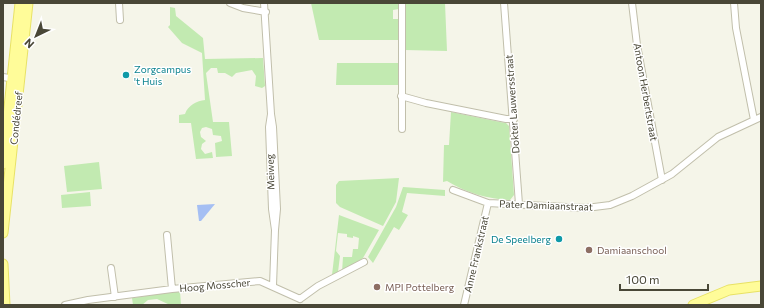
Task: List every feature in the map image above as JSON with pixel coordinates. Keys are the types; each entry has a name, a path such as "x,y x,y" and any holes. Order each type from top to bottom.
{"main road":[{"name":"Condédreef","path":"3,164 20,3"},
{"name":"Condédreef","path":"3,233 11,79 28,3"},
{"path":"3,264 5,305"},
{"path":"693,305 729,290 761,286"}],"street":[{"path":"119,3 120,20"},
{"path":"230,3 243,8 266,12"},
{"name":"Meiweg","path":"264,3 266,12 271,114 268,128 272,209 275,230 273,286"},
{"path":"402,3 402,130"},
{"name":"Dokter Lauwersstraat","path":"504,3 514,119 519,204"},
{"name":"Antoon Herbertstraat","path":"632,3 637,44 662,180"},
{"path":"734,3 736,28 754,120"},
{"path":"401,96 499,118 514,119"},
{"name":"Pater Damiaanstraat","path":"453,190 488,203 600,207 621,201 662,180 672,174 718,137 761,117"},
{"name":"Anne Frankstraat","path":"465,302 488,203"},
{"name":"Hoog Mosscher","path":"167,235 172,289"},
{"name":"Hoog Mosscher","path":"64,305 172,289 260,281 273,286 300,302 318,286 364,262"},
{"path":"112,268 115,297"}],"green space":[{"path":"311,3 399,3 399,9 393,10 393,19 399,19 398,40 319,40"},
{"path":"405,3 445,3 447,51 405,50"},
{"path":"170,7 175,8 176,16 203,38 205,59 263,58 265,86 262,88 255,86 256,76 252,70 236,73 232,77 225,73 218,73 217,68 211,68 206,73 213,122 229,122 232,156 216,157 215,143 222,141 221,136 213,135 212,129 206,127 202,128 200,132 201,137 206,141 202,144 201,149 205,154 212,152 213,158 196,159 191,123 179,123 179,115 185,114 188,108 193,104 205,100 202,53 182,43 168,27 170,25"},
{"path":"337,63 399,63 398,85 336,85"},
{"path":"451,112 506,123 509,126 514,195 510,200 478,195 447,181 443,182 444,145 449,145"},
{"path":"99,162 102,189 67,192 64,166"},
{"path":"399,178 396,202 383,226 340,207 336,203 336,185 339,181"},
{"path":"403,187 445,190 445,196 407,193 402,212 408,215 399,230 394,227 373,263 368,257 396,207"},
{"path":"90,192 91,206 62,208 61,195"},
{"path":"339,215 379,230 363,258 342,272 343,257 352,257 353,249 358,249 359,238 353,236 353,238 347,237 347,234 338,233 336,251 340,256 338,272 332,275"},
{"path":"180,291 181,305 170,305 157,299 148,300 142,305 133,305 132,298"}],"water":[{"path":"215,204 201,221 199,221 197,205"}],"place":[{"name":"Zorgcampus 't Huis","path":"126,75"},
{"name":"De Speelberg","path":"559,239"},
{"name":"Damiaanschool","path":"589,250"},
{"name":"MPI Pottelberg","path":"377,287"}]}
